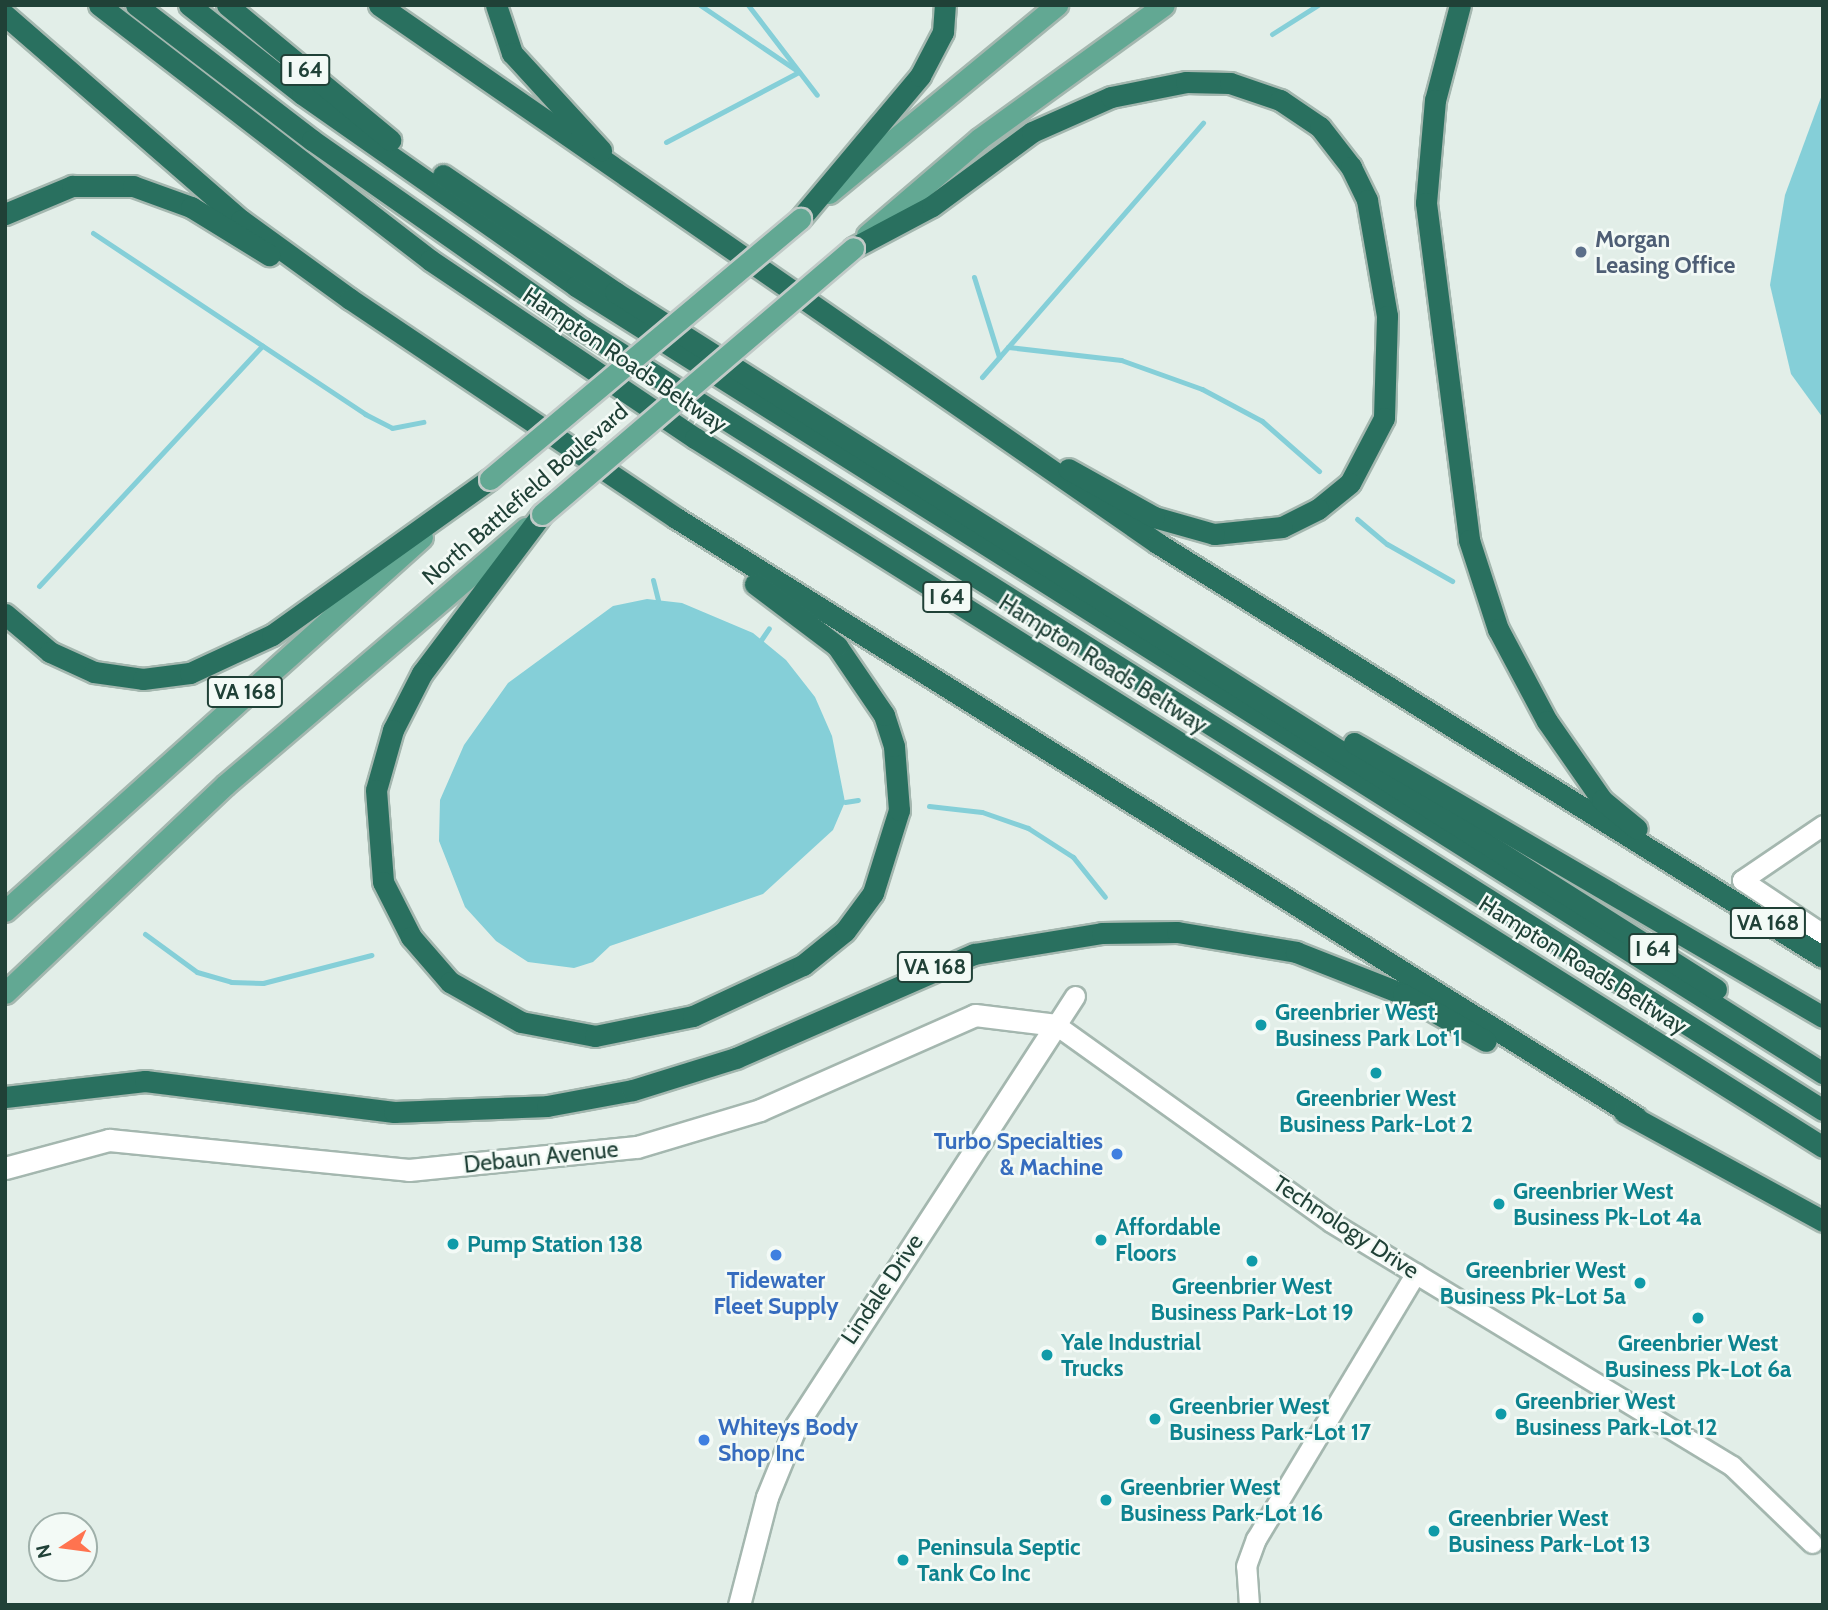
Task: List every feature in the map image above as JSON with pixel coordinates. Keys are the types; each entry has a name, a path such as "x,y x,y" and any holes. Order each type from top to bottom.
{"highway":[{"name":"Hampton Roads Beltway","path":"99,5 430,260 695,438 1823,1147"},
{"path":"136,5 323,148 582,329 1823,1110"},
{"path":"189,5 302,94 576,286 1823,1073"},
{"name":"I 64","path":"227,5 384,135 522,229 1823,1056"},
{"path":"379,5 637,187 996,432 1154,517 1214,534 1282,527 1336,497 1376,443 1390,388 1376,237 1367,200 1335,143 1302,113 1257,90 1207,81 1139,90 1093,103 1032,132 932,206 853,247"},
{"path":"496,5 512,53 539,90 637,187"},
{"path":"800,219 920,76 943,32 945,5"},
{"path":"1460,5 1434,100 1426,203 1456,473 1481,583 1520,676 1575,764 1602,800 1713,888"},
{"path":"5,15 241,220 350,299 676,518 1636,1117"},
{"path":"5,214 72,186 133,187 191,206 350,299"},
{"name":"VA 168","path":"996,432 1157,543 1823,957"},
{"path":"5,614 50,652 94,672 143,679 190,673 272,635 490,479"},
{"path":"542,514 441,644 404,705 376,790 377,851 395,909 450,982 521,1022 595,1036 693,1016 777,980 825,949 873,893 898,810 894,746 873,691 856,668 814,626 676,518"},
{"path":"1092,591 1823,1017"},
{"name":"VA 168","path":"5,1097 145,1081 394,1112 547,1106 634,1090 736,1058 974,954 1062,936 1143,931 1251,942 1366,977 1636,1117 1823,1221"}],"main road":[{"name":"North Battlefield Boulevard","path":"5,911 490,479 1057,5"},
{"name":"North Battlefield Boulevard","path":"5,993 225,785 978,139 1164,5"}],"street":[{"path":"1823,825 1742,880 1823,934"},
{"name":"Lindale Drive","path":"739,1605 764,1505 796,1426 1075,996"},
{"name":"Debaun Avenue","path":"5,1168 109,1140 409,1170 637,1147 760,1110 975,1014 1056,1025"},
{"name":"Technology Drive","path":"1056,1025 1331,1222 1732,1466 1812,1543"},
{"path":"1248,1605 1246,1566 1256,1539 1416,1273"}],"water":[{"path":"1823,92 1823,418 1791,374 1770,285 1785,195"},
{"path":"647,599 682,603 753,633 786,660 815,697 832,736 845,802 833,830 763,894 610,946 593,962 574,968 528,962 496,941 465,907 439,841 440,800 464,745 508,683 613,606"}],"waterway":[{"path":"700,5 799,72"},
{"path":"748,5 817,95"},
{"path":"1272,34 1318,5"},
{"path":"666,142 799,72"},
{"path":"982,377 1203,123"},
{"path":"93,233 365,414 392,428 423,422"},
{"path":"974,277 999,357"},
{"path":"39,586 262,346"},
{"path":"1008,347 1121,360 1202,389 1262,421 1319,471"},
{"path":"1357,519 1387,544 1452,581"},
{"path":"653,580 658,600"},
{"path":"761,640 769,628"},
{"path":"845,802 858,800"},
{"path":"929,806 982,812 1028,828 1073,857 1105,897"},
{"path":"145,934 197,972 231,982 263,983 371,955"}],"place":[{"name":"Morgan Leasing Office","path":"1581,252"},
{"name":"Greenbrier West Business Park Lot 1","path":"1261,1025"},
{"name":"Greenbrier West Business Park-Lot 2","path":"1376,1073"},
{"name":"Turbo Specialties & Machine","path":"1117,1154"},
{"name":"Greenbrier West Business Pk-Lot 4a","path":"1499,1204"},
{"name":"Affordable Floors","path":"1101,1240"},
{"name":"Pump Station 138","path":"453,1244"},
{"name":"Tidewater Fleet Supply","path":"776,1255"},
{"name":"Greenbrier West Business Park-Lot 19","path":"1252,1261"},
{"name":"Greenbrier West Business Pk-Lot 5a","path":"1640,1283"},
{"name":"Greenbrier West Business Pk-Lot 6a","path":"1698,1318"},
{"name":"Yale Industrial Trucks","path":"1047,1355"},
{"name":"Greenbrier West Business Park-Lot 12","path":"1501,1414"},
{"name":"Greenbrier West Business Park-Lot 17","path":"1155,1419"},
{"name":"Whiteys Body Shop Inc","path":"704,1440"},
{"name":"Greenbrier West Business Park-Lot 16","path":"1106,1500"},
{"name":"Greenbrier West Business Park-Lot 13","path":"1434,1531"},
{"name":"Peninsula Septic Tank Co Inc","path":"903,1560"}]}
